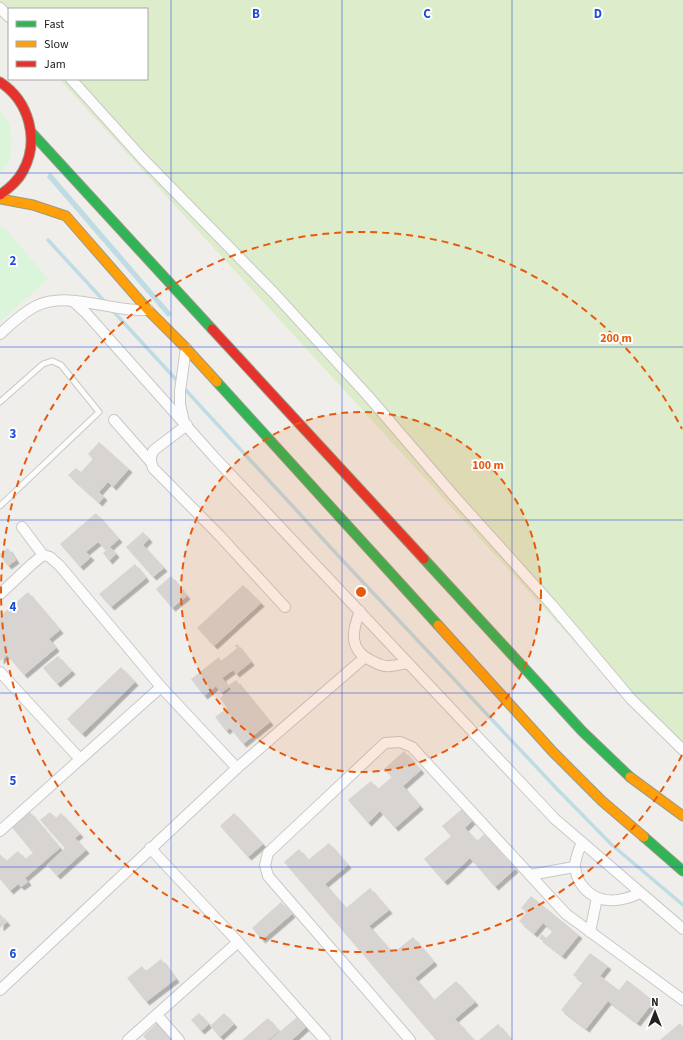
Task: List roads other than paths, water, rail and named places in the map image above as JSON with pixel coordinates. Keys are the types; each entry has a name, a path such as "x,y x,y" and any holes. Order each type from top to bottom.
{"main road":[{"path":"0,82 15,93 26,112 31,132 30,152 24,170 12,186 0,195"},
{"path":"31,132 582,731 636,782 683,816"},
{"path":"0,199 33,205 66,216 148,310 186,348 553,752 602,801 683,872"}],"street":[{"path":"0,8 8,15"},
{"path":"72,80 142,158 274,293 368,396 454,496 552,605 631,699 683,750"},
{"path":"0,334 21,316 37,306 52,301 73,301 127,309 148,310"},
{"path":"73,301 86,313 215,458 555,819 683,929"},
{"path":"185,424 180,404 180,391 186,348"},
{"path":"114,420 150,461 153,468 220,536 285,607"},
{"path":"150,461 154,450 185,424"},
{"path":"22,527 43,555 50,557 60,566 160,688 237,768"},
{"path":"0,594 43,555"},
{"path":"360,611 354,626 354,636 355,645 364,658 385,666 408,663"},
{"path":"0,990 237,768 364,658"},
{"path":"0,672 80,759"},
{"path":"0,831 160,688"},
{"path":"410,1040 268,876 265,865 268,853 385,743 400,742 412,747 566,914 683,1000"},
{"path":"582,842 574,867 579,881 586,892 597,898 613,901 640,893"},
{"path":"150,848 238,942 325,1040"},
{"path":"530,875 574,867"},
{"path":"590,932 597,898"},
{"path":"128,1040 238,942"},
{"path":"157,1015 179,1040"}],"lane":[{"path":"0,402 43,364 52,360 60,365 99,412 0,506"}],"water":[{"path":"50,172 172,314 168,317 47,177"}],"waterway":[{"path":"48,240 105,302"},
{"path":"112,310 345,563 558,790 612,845 683,905"}]}
